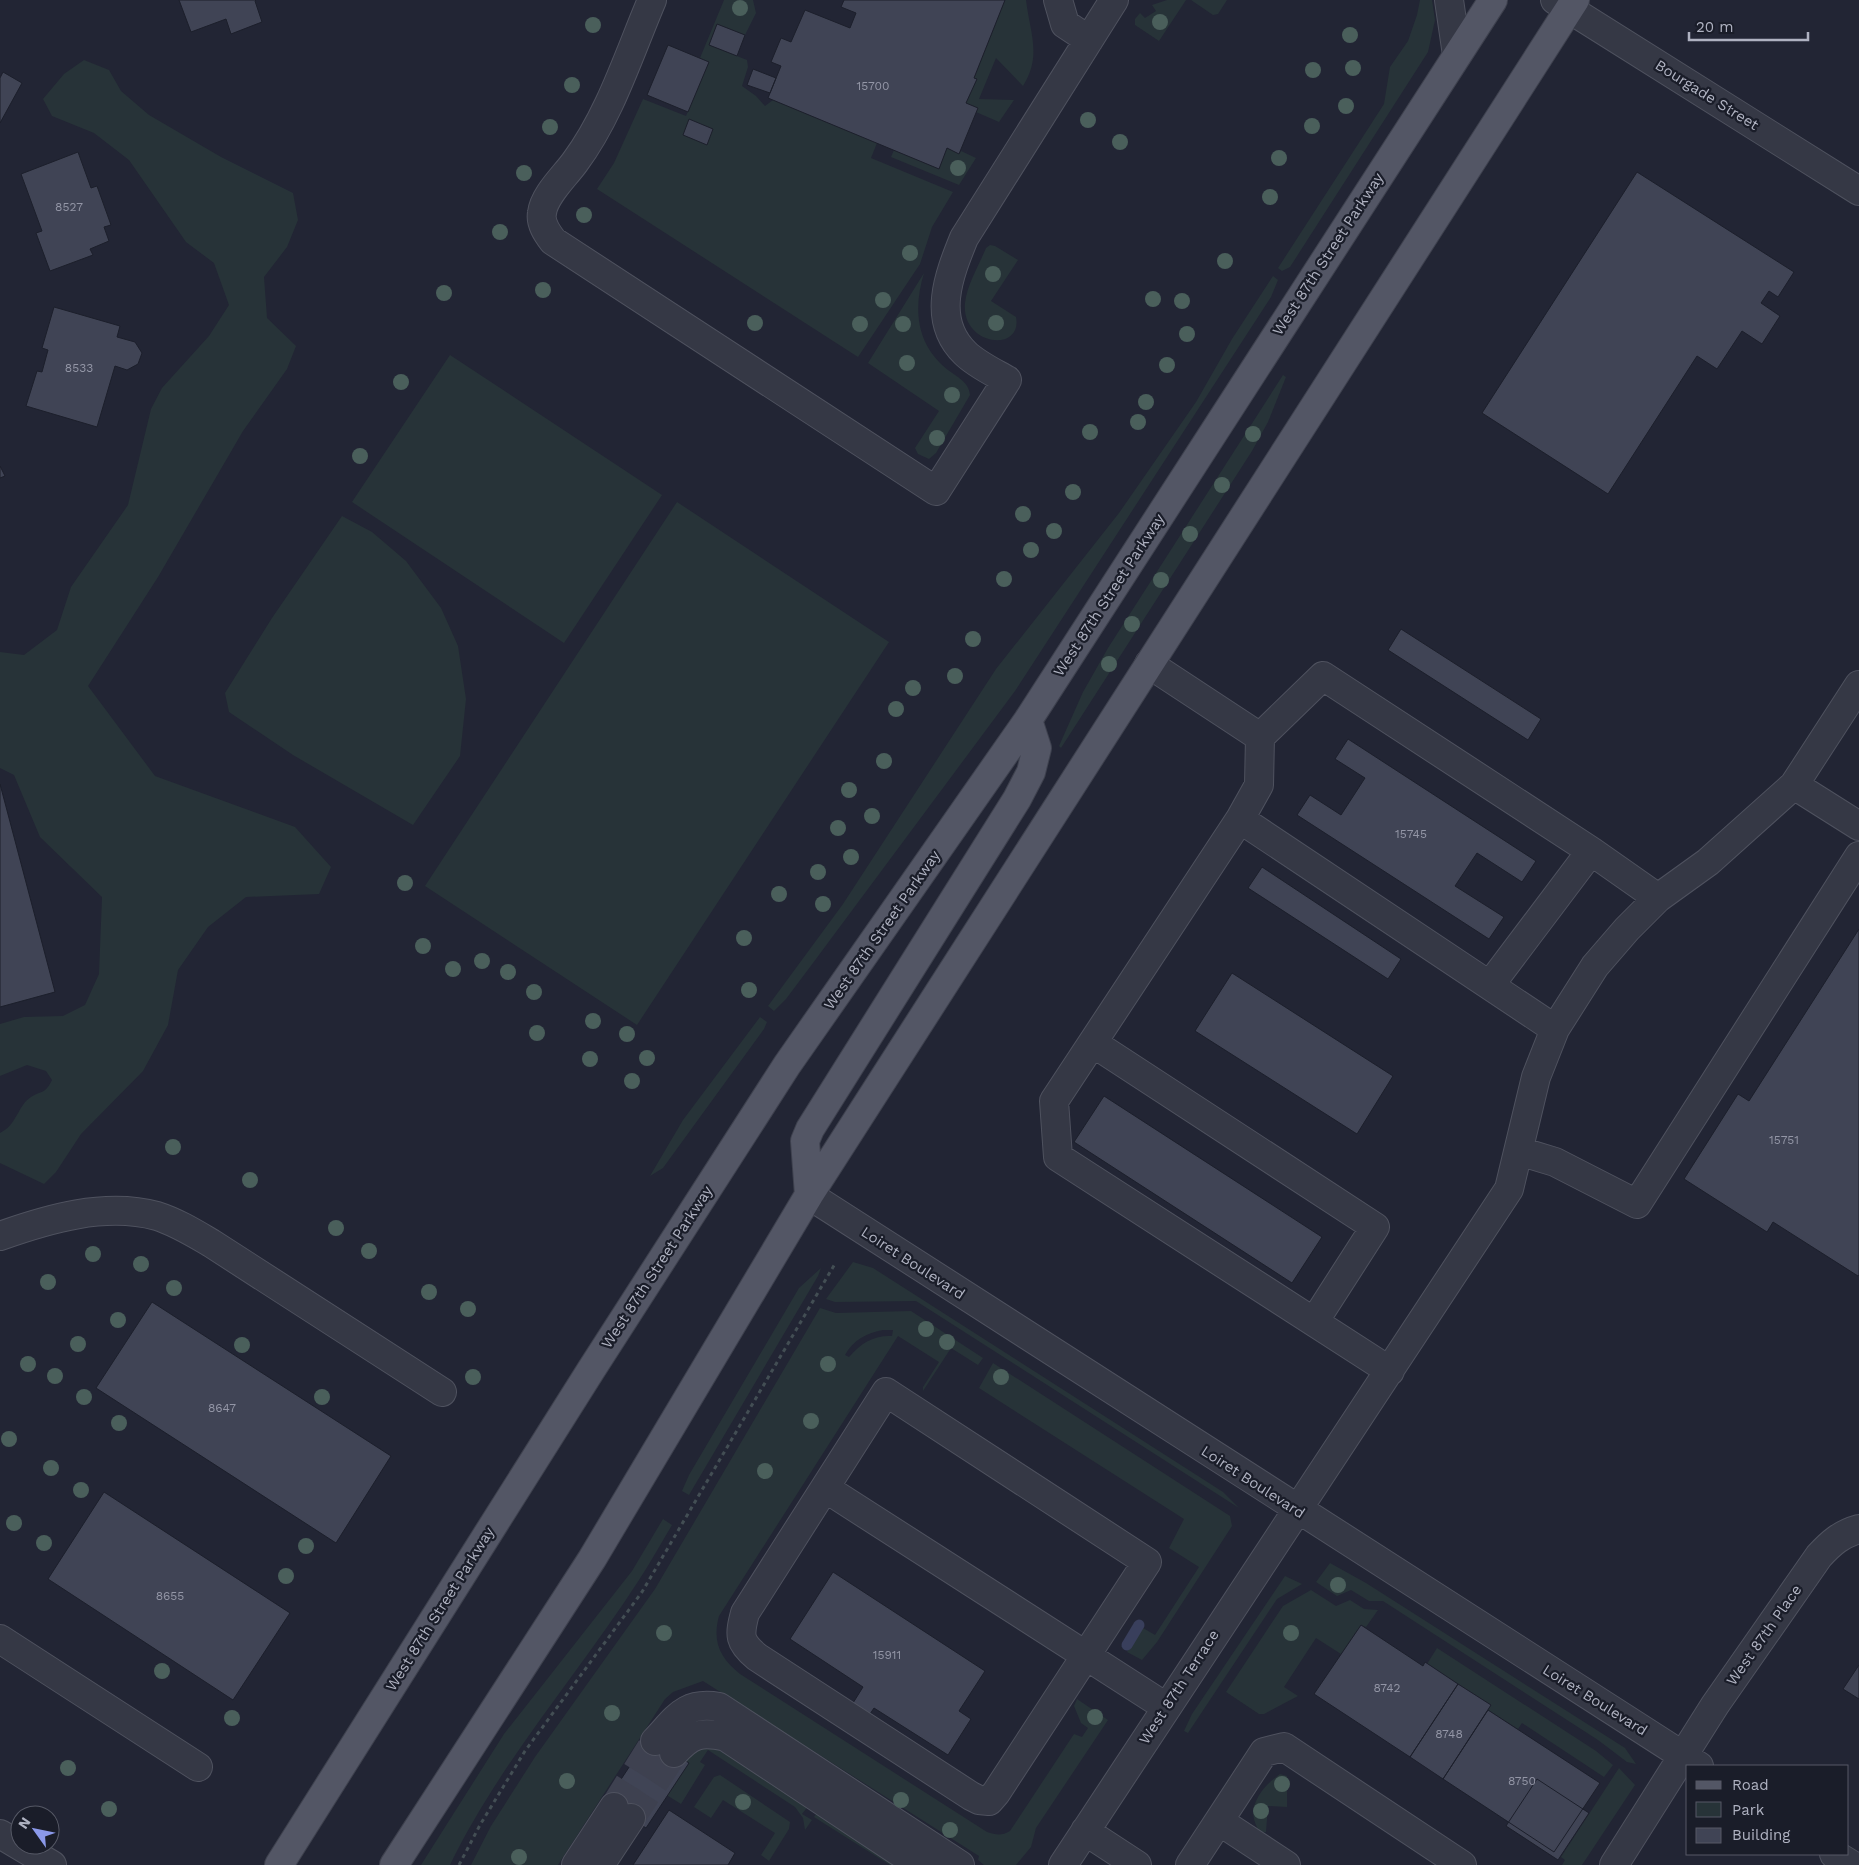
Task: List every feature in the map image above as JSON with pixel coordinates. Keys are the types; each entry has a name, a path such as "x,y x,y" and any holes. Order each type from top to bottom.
{"main road":[{"name":"West 87th Street Parkway","path":"279,1865 591,1370 787,1065 1028,720 1492,0"},
{"path":"394,1865 592,1559 809,1195 1149,664 1566,3"},
{"path":"809,1195 805,1141 810,1129 1017,800 1032,772 1037,748 1028,720"}],"street":[{"path":"652,0 595,130 577,160 549,198 542,213 544,228 552,241 936,490 1006,380 965,353 949,331 944,309 949,276 964,238 1114,0"},
{"path":"1058,0 1059,8 1066,24 1089,40"},
{"path":"1449,0 1457,55"},
{"name":"Bourgade Street","path":"1566,3 1859,190"},
{"path":"1149,664 1260,737"},
{"path":"1390,1371 1058,1157 1054,1101 1240,819 1259,785 1260,737 1323,676 1591,851 1658,898"},
{"name":"West 87th Terrace","path":"1063,1865 1509,1189 1536,1077 1555,1029 1595,966 1627,928 1658,898 1708,862 1794,785 1859,685"},
{"path":"1794,785 1859,826"},
{"path":"1240,819 1555,1029"},
{"path":"1490,985 1591,851"},
{"path":"1519,1151 1555,1162 1637,1204 1859,856"},
{"path":"1093,1043 1375,1227 1314,1322"},
{"name":"Loiret Boulevard","path":"809,1195 1297,1510 1691,1761"},
{"path":"0,1236 61,1218 98,1212 127,1211 156,1216 185,1227 442,1392"},
{"path":"886,1392 1147,1562 1086,1656 996,1794 989,1801 979,1800 970,1796 765,1662 743,1646 740,1630 745,1613 886,1392"},
{"path":"824,1488 1166,1707"},
{"name":"West 87th Place","path":"1691,1761 1715,1705 1819,1556 1833,1541 1846,1532 1859,1529"},
{"path":"0,1638 198,1767"},
{"path":"919,1865 726,1738 712,1734 698,1734 684,1742 664,1747 690,1707 707,1705 720,1707 960,1865"},
{"path":"1190,1865 1264,1752 1284,1747 1462,1865"},
{"name":"West 87th Place","path":"1614,1865 1686,1768"},
{"path":"576,1865 622,1813 600,1865"},
{"path":"1219,1821 1286,1865"},
{"path":"1085,1831 1137,1865"},
{"path":"0,1834 52,1865"},
{"path":"1836,1855 1852,1865"}],"path":[{"path":"460,1865 480,1825 525,1751 642,1592 836,1262"}],"green space":[{"path":"724,0 753,0 756,13 745,35 717,24 709,45 747,60 748,67 742,86 756,96 765,106 773,100 877,143 871,158 953,192 932,227 920,264 858,357 597,189 614,163 643,99 686,116 709,62 700,58"},
{"path":"1005,0 1026,0 1032,34 1033,54 1029,75 1023,86 996,58 979,99 1014,100 999,122 976,112 966,103 977,79 974,78"},
{"path":"1167,0 1186,0 1159,41 1135,25 1135,19 1140,13 1145,18 1156,11 1152,5"},
{"path":"1191,0 1227,0 1218,14 1213,15"},
{"path":"1420,0 1432,0 1435,20 1428,52 1290,267 1282,271 1278,268 1384,104 1390,67 1408,41"},
{"path":"84,60 109,70 121,91 149,115 221,157 293,193 298,220 287,247 264,277 267,318 296,346 287,369 243,431 158,577 88,686 155,776 295,827 331,867 319,894 246,897 208,927 178,970 168,1025 143,1071 81,1134 56,1172 44,1184 0,1163 0,1133 10,1125 23,1105 31,1097 45,1090 52,1080 46,1071 27,1065 0,1076 0,1024 24,1017 63,1016 85,1005 99,974 102,897 40,837 14,775 0,768 0,652 24,655 57,630 71,587 128,505 151,409 162,388 209,336 229,305 214,263 186,242 129,160 94,133 52,116 43,99 64,74"},
{"path":"947,148 959,154 961,151 976,158 959,185 891,157 894,150 939,169"},
{"path":"990,245 1018,260 991,301 1016,317 1016,328 1010,336 1002,340 992,340 981,336 972,328 966,317 965,303 968,289 986,248"},
{"path":"924,273 918,313 923,338 937,360 965,383 970,395 936,453 929,459 918,454 915,448 939,411 868,363"},
{"path":"1273,276 1278,280 1271,297 1015,691 786,999 774,1011 768,1006 843,904 996,669 1119,513 1196,402 1232,339"},
{"path":"450,355 662,495 564,643 352,502"},
{"path":"1283,375 1286,377 1268,422 1252,451 1061,748 1059,746 1083,692 1108,648"},
{"path":"677,502 889,642 637,1025 425,886"},
{"path":"342,516 372,532 406,561 441,608 458,646 466,699 460,756 413,825 293,755 229,712 225,693 272,618"},
{"path":"760,1017 767,1022 764,1029 663,1168 650,1176 683,1120"},
{"path":"853,1262 873,1268 1223,1492 1239,1508 916,1301 835,1302 826,1299"},
{"path":"821,1268 689,1495 682,1491 689,1475 799,1288"},
{"path":"820,1308 836,1313 911,1311 983,1358 978,1365 951,1348 923,1391 923,1387 939,1362 898,1336 719,1616 717,1642 719,1649 727,1662 740,1674 987,1832 993,1834 1002,1834 1010,1831 1074,1734 1082,1737 1088,1728 1081,1723 1074,1706 1077,1699 1108,1720 1036,1828 1031,1847 1016,1865 984,1865 978,1860 979,1856 703,1681 673,1692 665,1699 558,1865 471,1865 491,1826 535,1757 655,1589","holes":["883,1330 893,1330 892,1336 879,1337 868,1341 849,1357 845,1355 856,1341 866,1335"]},
{"path":"993,1363 1230,1516 1232,1526 1157,1642 1142,1660 1127,1652 1143,1628 1155,1635 1199,1567 1169,1548 1184,1519 979,1388"},
{"path":"663,1519 672,1525 648,1566 615,1616 515,1755 470,1827 450,1865 421,1865 504,1734 632,1571"},
{"path":"1330,1563 1366,1583 1625,1748 1636,1764 1627,1762 1598,1740 1383,1601 1369,1601 1351,1590 1337,1596 1316,1582"},
{"path":"1285,1576 1302,1584 1277,1599 1188,1733 1184,1731 1192,1714"},
{"path":"1311,1590 1336,1606 1350,1600 1364,1609 1378,1610 1366,1627 1361,1625 1341,1654 1316,1638 1284,1687 1298,1696 1264,1714 1259,1714 1226,1692 1283,1606"},
{"path":"1437,1648 1596,1751 1613,1765 1604,1777 1522,1723 1518,1729 1488,1710 1491,1705 1427,1664"},
{"path":"709,1747 726,1753 809,1805 802,1814 812,1820 805,1830 803,1818 795,1807 708,1750 700,1762 705,1765 681,1804 665,1794 688,1759 701,1749"},
{"path":"1619,1768 1635,1785 1582,1865 1562,1865 1565,1860 1561,1857"},
{"path":"1280,1774 1287,1776 1287,1807 1268,1806 1266,1832 1261,1833 1256,1825 1254,1816 1256,1800 1266,1786"},
{"path":"720,1775 790,1822 789,1829 769,1861 761,1855 775,1833 723,1800 711,1818 694,1807 714,1777"},
{"path":"819,1810 904,1865 890,1865 814,1817"}],"building":[{"path":"179,0 256,0 262,22 231,34 226,19 191,32"},
{"path":"844,0 1005,0 974,78 977,79 966,103 978,108 959,154 947,148 939,169 768,98 781,66 771,62 781,38 791,42 805,10 850,28 856,13 841,7"},
{"path":"717,24 745,35 737,56 709,45"},
{"path":"668,45 709,62 688,112 647,95"},
{"path":"753,69 776,78 770,93 747,85"},
{"path":"3,72 22,83 0,123 0,78"},
{"path":"689,119 713,129 707,145 683,135"},
{"path":"78,152 91,188 97,186 111,225 104,227 109,241 90,249 93,255 50,271 36,233 42,231 21,174"},
{"path":"1637,172 1794,272 1778,297 1769,291 1761,303 1780,316 1762,344 1742,331 1717,369 1697,356 1608,494 1482,413"},
{"path":"54,307 120,326 117,337 135,342 142,353 138,364 127,370 115,366 97,427 26,406 37,371 42,372 48,350 42,348"},
{"path":"0,466 5,476 0,478"},
{"path":"1401,629 1541,719 1528,740 1388,650"},
{"path":"1348,739 1536,861 1522,882 1477,853 1455,886 1504,917 1489,939 1297,815 1310,795 1341,815 1365,778 1335,759"},
{"path":"0,784 55,992 0,1007"},
{"path":"1262,867 1401,959 1388,979 1248,888"},
{"path":"1859,929 1858,1276 1773,1222 1767,1232 1684,1179 1738,1094 1749,1101"},
{"path":"1232,973 1393,1076 1357,1134 1195,1031"},
{"path":"1104,1096 1322,1237 1292,1283 1074,1142"},
{"path":"152,1302 391,1456 336,1543 96,1388"},
{"path":"104,1492 290,1613 233,1700 48,1579"},
{"path":"833,1572 985,1671 959,1711 971,1719 948,1755 874,1708 870,1714 853,1703 863,1687 790,1639"},
{"path":"1361,1625 1423,1666 1425,1662 1458,1684 1410,1757 1314,1694"},
{"path":"1859,1665 1859,1699 1843,1689"},
{"path":"1458,1684 1491,1705 1443,1779 1410,1757"},
{"path":"1488,1710 1600,1783 1554,1852 1443,1779"},
{"path":"649,1737 689,1763 646,1828 606,1802"},
{"path":"1537,1779 1589,1813 1558,1860 1506,1826"},
{"path":"669,1810 735,1853 728,1865 633,1865"}],"waterway":[{"path":"1127,1645 1139,1625"}],"tunnel":[{"path":"614,1807 655,1741"},
{"path":"631,1818 674,1753"}]}
